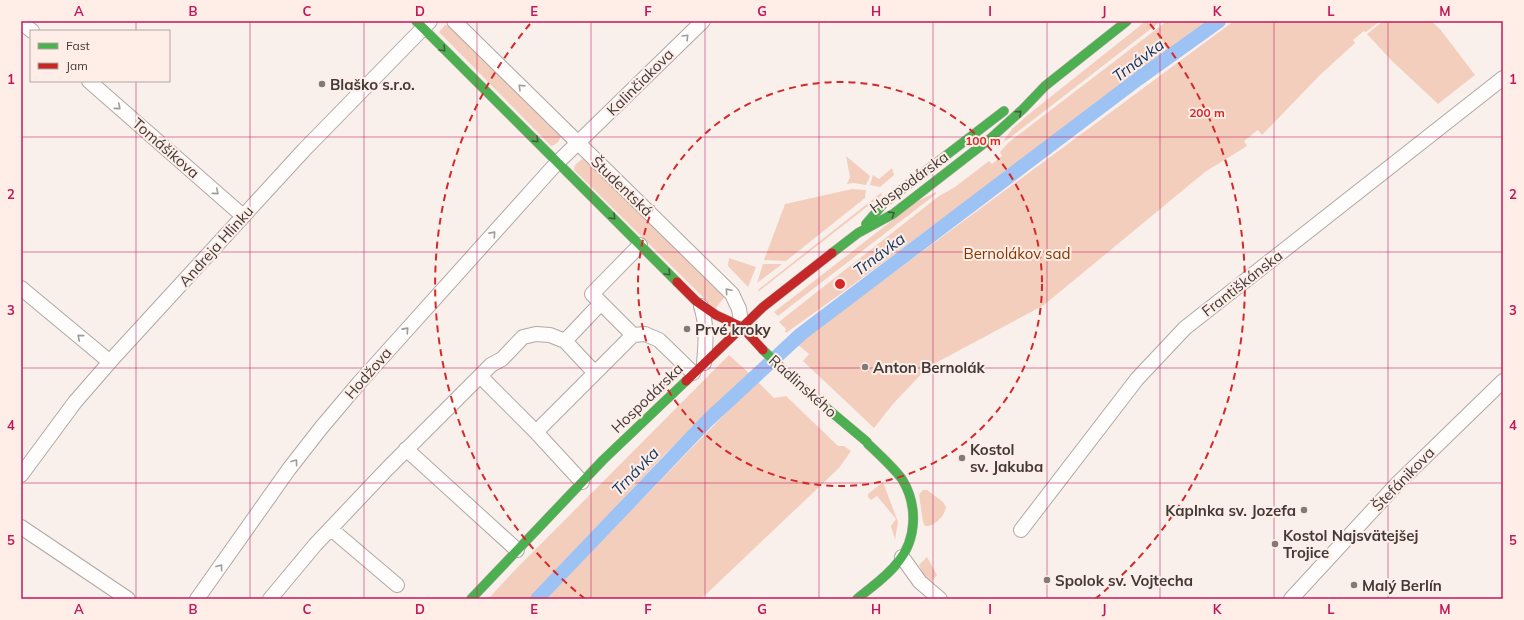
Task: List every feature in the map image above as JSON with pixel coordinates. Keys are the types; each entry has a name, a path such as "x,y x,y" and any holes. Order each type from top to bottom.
{"street":[{"name":"Študentská","path":"423,23 701,306 728,322 742,327 739,309 732,294 454,21"},
{"name":"Kalinčiakova","path":"558,162 703,21"},
{"name":"Hospodárska","path":"858,232 893,214 942,177 991,138 1023,109 1045,86 1127,21"},
{"path":"21,22 31,30"},
{"name":"Andreja Hlinku","path":"21,474 75,402 110,362 243,216 423,23"},
{"name":"Františkánska","path":"1021,530 1138,380 1185,328 1503,78"},
{"name":"Tomášikova","path":"90,82 243,216"},
{"name":"Hospodárska","path":"471,599 582,482 704,362 775,297 858,232 884,203 1013,103 1045,86"},
{"name":"Hodžova","path":"197,599 321,428 358,383 558,162"},
{"path":"633,335 592,294 640,245"},
{"path":"21,288 110,362"},
{"path":"565,341 600,303"},
{"path":"701,306 706,326 704,362"},
{"name":"Radlinského","path":"742,327 783,370 867,443 893,469 905,484 912,504 914,526 902,557"},
{"path":"270,599 331,529 406,449 491,365 502,359 523,337 536,334 550,335 565,341 595,373"},
{"path":"536,432 633,335 645,334 659,340 693,373"},
{"path":"480,376 536,432 582,482"},
{"name":"Štefánikova","path":"1291,599 1397,484 1503,381"},
{"path":"406,449 517,550"},
{"path":"21,527 128,599"},
{"path":"331,529 397,585"},
{"path":"857,599 885,575 902,557 920,582 940,599"}],"green space":[{"path":"1146,21 1161,21 1007,140 1003,141 1013,128 1029,114"},
{"path":"1167,21 1210,21 786,333 786,329 779,322 785,317 939,196 955,187 989,161 992,164 1002,156 1000,152 1008,143"},
{"name":"Bernolákov sad","path":"1234,21 1380,21 1353,40 1355,43 1320,75 1262,135 1258,130 1244,141 1247,146 1205,172 1044,305 928,367 893,404 874,428 803,361 809,354 797,344"},
{"path":"1383,21 1431,21 1440,29 1475,75 1438,104 1392,61 1367,34"},
{"path":"445,25 449,26 560,133 560,138 556,144 551,146 439,32"},
{"path":"846,156 870,176 866,185 853,183 847,184 850,177"},
{"path":"582,159 586,159 727,294 715,309 574,170 575,165"},
{"path":"892,168 894,175 880,187 870,185 873,175 879,179"},
{"path":"852,189 866,190 865,198 786,261 764,260 785,204"},
{"path":"936,192 936,194 778,316 774,312 916,202"},
{"path":"881,193 882,195 758,292 759,289"},
{"path":"729,258 756,267 748,287 728,266"},
{"path":"763,264 782,264 757,283"},
{"path":"729,355 750,374 666,453 529,599 488,599 513,572"},
{"path":"757,381 774,398 786,396 838,446 844,446 851,451 839,468 701,599 545,599"},
{"path":"883,482 898,522 895,540 891,526 896,519 877,496 871,500 868,497 868,494"},
{"path":"923,490 927,490 943,502 946,507 944,514 935,523 928,526 925,526 923,522 919,495"},
{"path":"927,557 937,575 931,582 923,574 919,565"}],"waterway":[{"name":"Trnávka","path":"537,599 708,420 801,334 1138,79 1219,21"}],"traffic: fast":[{"path":"416,21 677,282"},
{"path":"832,253 858,233 893,214 991,138 1023,109 1045,86 1127,21"},
{"path":"866,224 884,203 1004,111"},
{"path":"763,350 798,384 867,442"},
{"path":"471,599 603,460 686,381"},
{"path":"857,599 884,577 898,562 909,543 913,522 911,500 902,479 868,444"}],"traffic: jam":[{"path":"686,381 763,307 832,253"},
{"path":"677,282 696,301 716,315 742,327 763,350"}],"place":[{"name":"Blaško s.r.o.","path":"322,84"},
{"name":"Prvé kroky","path":"687,329"},
{"name":"Anton Bernolák","path":"865,367"},
{"name":"Kostol sv. Jakuba","path":"962,458"},
{"name":"Kaplnka sv. Jozefa","path":"1304,510"},
{"name":"Kostol Najsvätejšej Trojice","path":"1275,544"},
{"name":"Spolok sv. Vojtecha","path":"1047,580"},
{"name":"Malý Berlín","path":"1354,585"}]}
